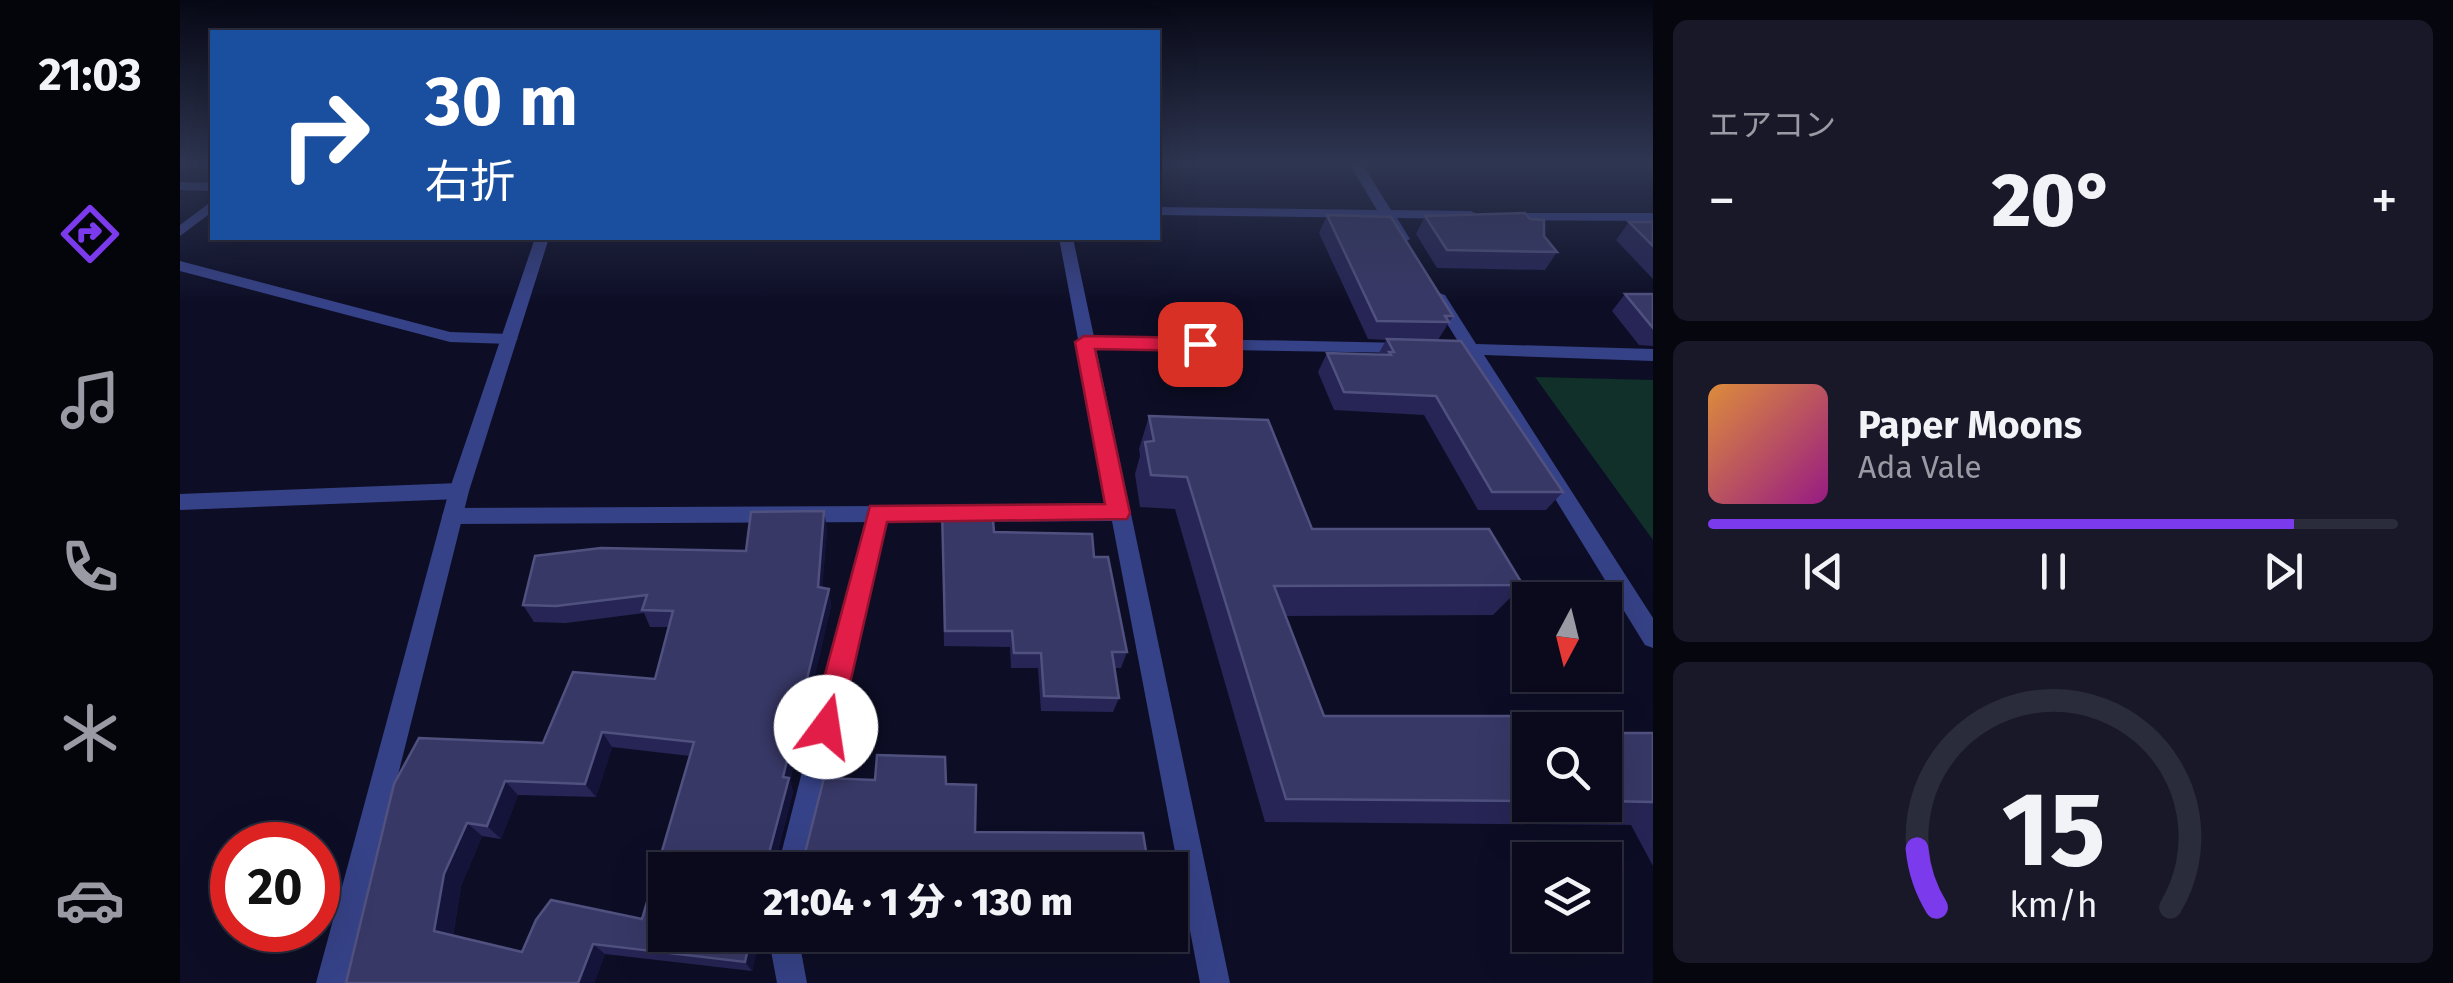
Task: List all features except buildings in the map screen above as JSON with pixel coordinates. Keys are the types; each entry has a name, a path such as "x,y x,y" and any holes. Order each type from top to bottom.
{"street":[{"path":"180,232 206,211"},
{"path":"1160,211 1653,217"},
{"path":"1385,211 1409,248"},
{"path":"331,983 459,491 541,240"},
{"path":"1066,240 1214,983"},
{"path":"180,266 450,337 510,339"},
{"path":"1430,282 1653,638"},
{"path":"1084,342 1653,355"},
{"path":"180,502 459,491"},
{"path":"794,852 878,513"},
{"path":"452,516 1119,513"},
{"path":"786,952 792,983"}],"green space":[{"path":"1535,377 1653,380 1653,540"}],"route":[{"path":"826,727 878,513 1119,513 1084,342 1200,344"}]}
